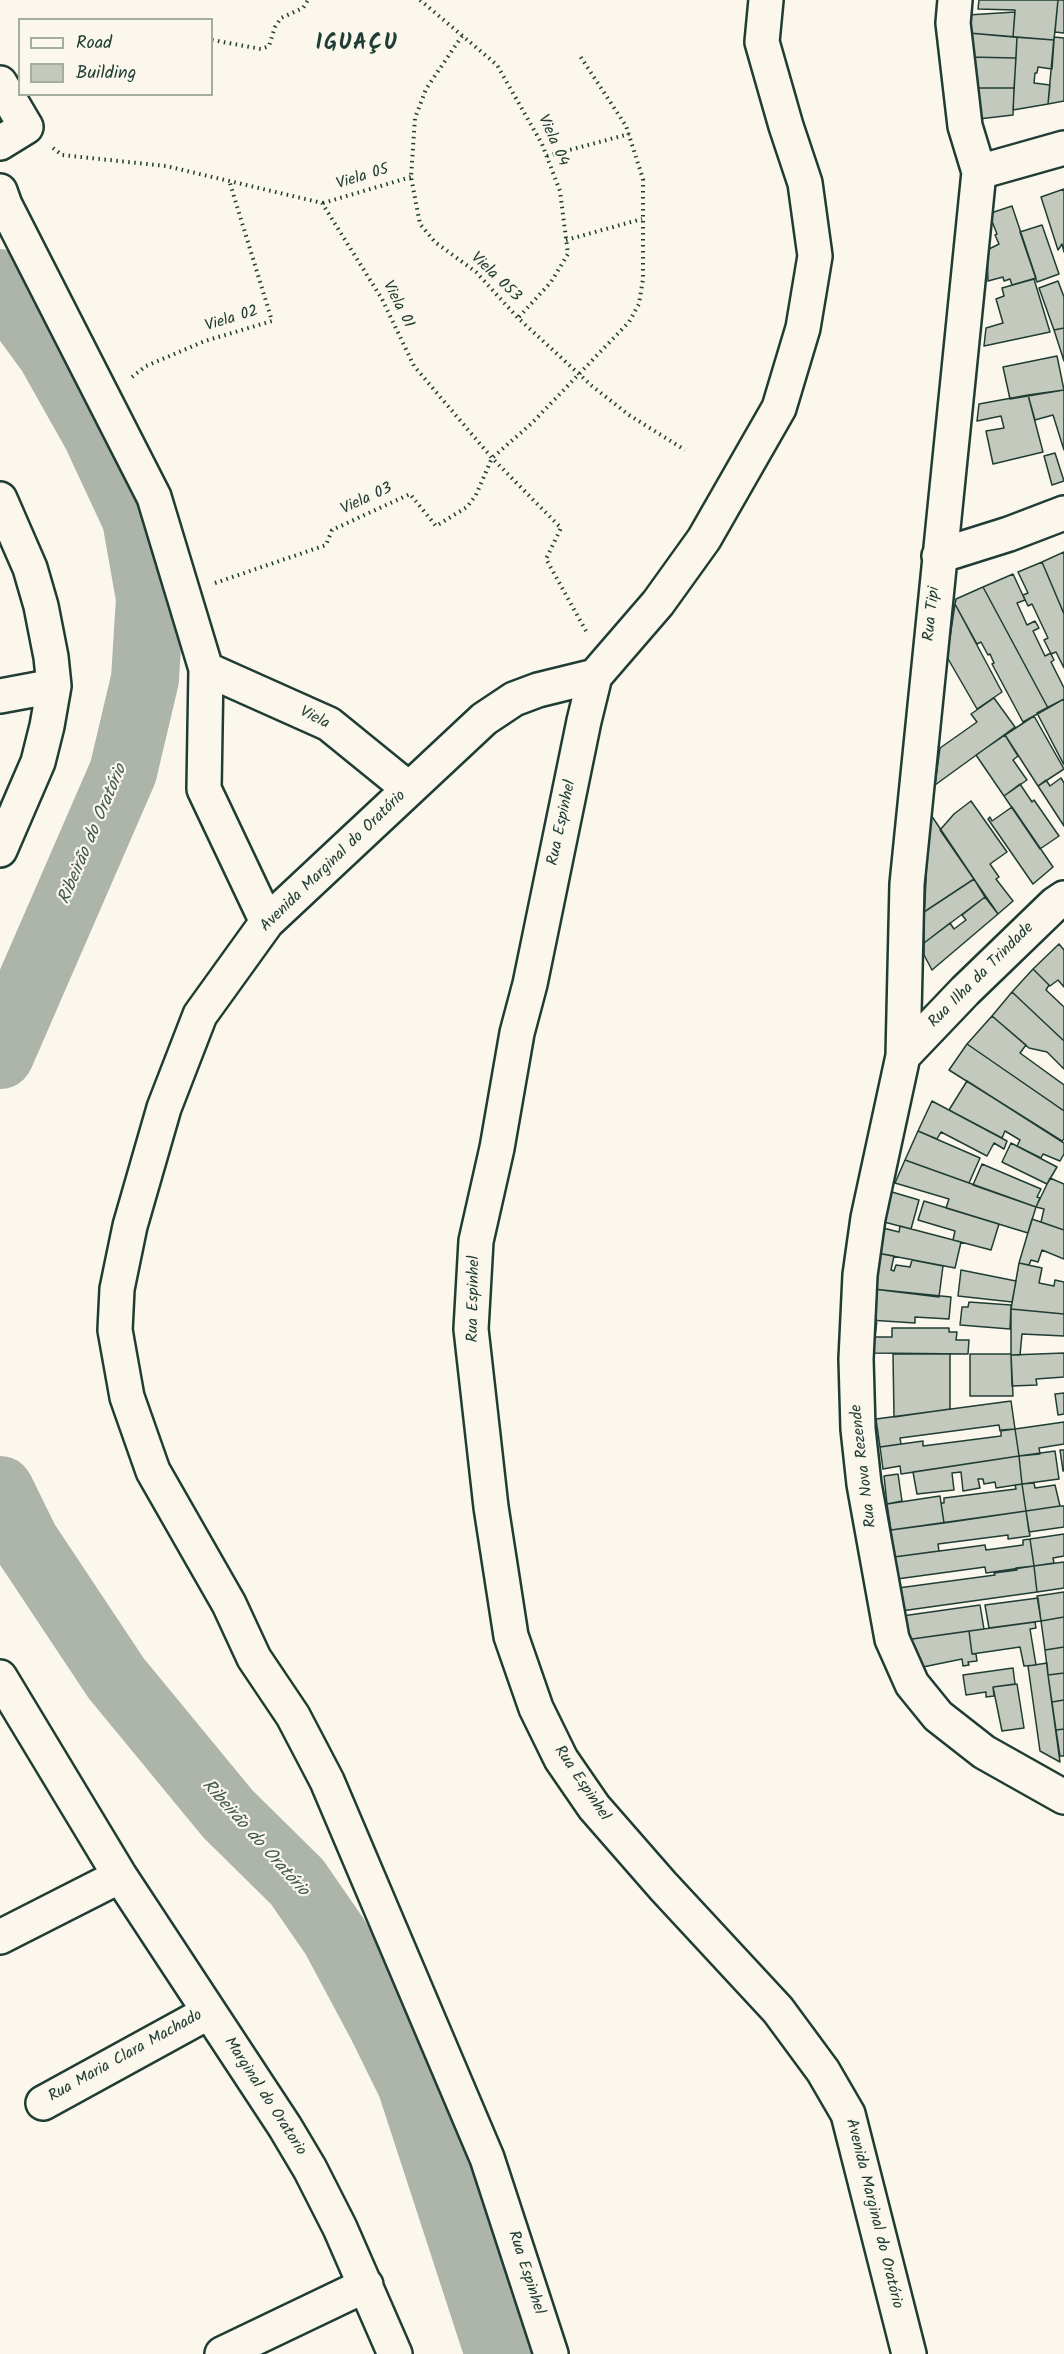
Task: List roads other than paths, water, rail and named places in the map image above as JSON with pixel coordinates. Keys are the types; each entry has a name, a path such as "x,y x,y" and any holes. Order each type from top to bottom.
{"street":[{"path":"600,671 658,603 704,539 779,408 802,328 815,256 806,183 786,126 762,42 766,0"},
{"path":"955,0 952,23 965,126 979,172 1064,148"},
{"path":"0,83 13,135"},
{"name":"Rua Tipi","path":"903,1056 907,884 979,172"},
{"path":"0,191 10,215 154,497 206,669 204,789 267,922"},
{"path":"0,499 30,568 41,606 54,686 38,762 0,850"},
{"path":"939,556 1009,534 1064,513"},
{"name":"Viela","path":"206,669 329,724 409,789"},
{"name":"Avenida Marginal do Oratório","path":"229,1604 153,1472 127,1397 115,1330 117,1289 130,1226 164,1108 200,1015 267,922 484,719 514,699 600,671"},
{"name":"Rua Espinhel","path":"600,671 581,733 530,984 517,1033 497,1148 476,1241 471,1329 491,1507 511,1636 536,1708 561,1759 594,1807 663,1886"},
{"path":"0,696 54,686"},
{"name":"Rua Ilha da Trindade","path":"903,1056 965,991 1054,904 1064,898"},
{"name":"Rua Nova Rezende","path":"903,1056 865,1241 860,1275 856,1359 858,1429 864,1484 892,1639 912,1684 938,1716 984,1752 1064,1797"},
{"name":"Rua Espinhel","path":"229,1604 254,1658 293,1716 327,1781 487,2158 551,2354"},
{"path":"0,1677 114,1866 0,1937"},
{"name":"Marginal do Oratorio","path":"114,1866 285,2127 310,2169 366,2285 394,2354"},
{"name":"Avenida Marginal do Oratório","path":"663,1886 778,2010 823,2071 848,2114 909,2354"},
{"name":"Rua Maria Clara Machado","path":"43,2103 209,2012"},
{"path":"222,2354 366,2285"}],"waterway":[{"name":"Ribeirão do Oratório","path":"0,283 51,353 96,433 136,519 150,598 145,679 123,772 0,1055"},
{"name":"Ribeirão do Oratório","path":"0,1490 25,1541 116,1678 228,1814 297,1882 335,1937 411,2084 499,2354"}],"district":[{"name":"IGUAÇU","path":"357,45"}]}
